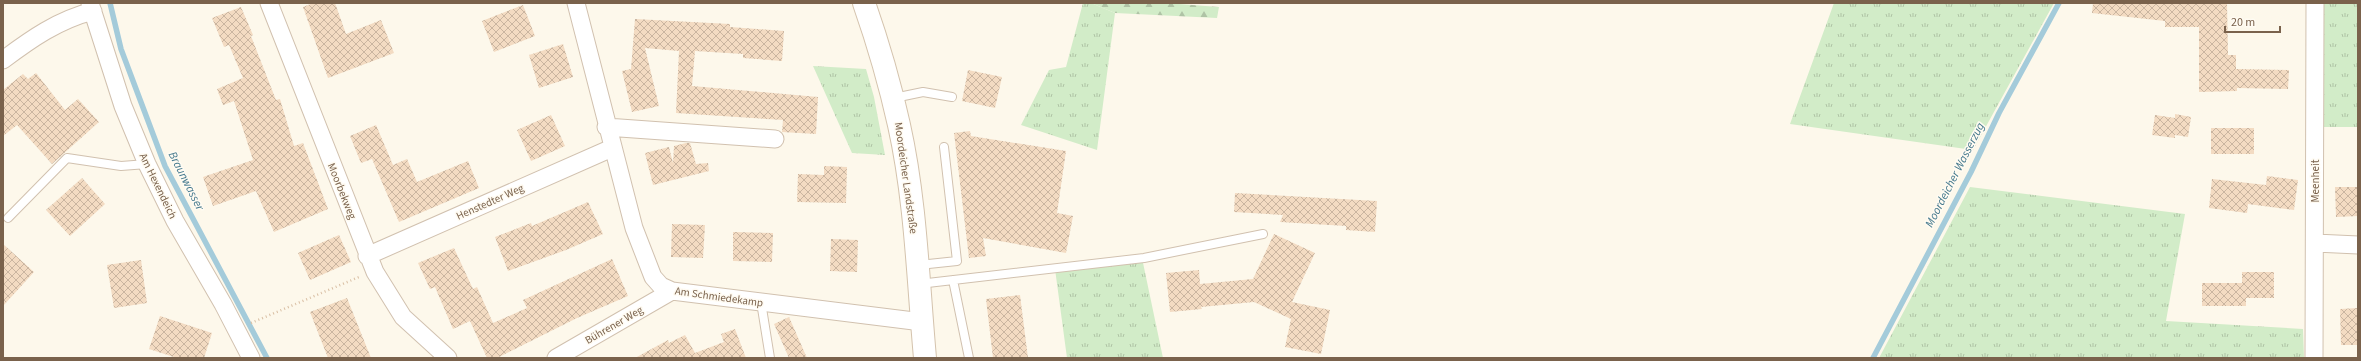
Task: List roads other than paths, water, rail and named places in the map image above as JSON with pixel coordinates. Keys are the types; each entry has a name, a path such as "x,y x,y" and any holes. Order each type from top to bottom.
{"main road":[{"name":"Moordeicher Landstraße","path":"864,3 892,98 905,162 918,275 925,358"}],"street":[{"name":"Moorbekweg","path":"269,3 367,256 375,272 403,317 448,358"},
{"name":"Am Schmiedekamp","path":"576,3 606,127 644,257 653,277 661,286 672,291 922,322"},
{"name":"Meenheit","path":"2314,358 2315,3"},
{"path":"3,60 52,26 92,7"},
{"name":"Am Hexendeich","path":"92,7 123,106 146,164 175,221 224,304 251,358"},
{"path":"606,127 775,139"},
{"name":"Henstedter Weg","path":"367,256 612,148"},
{"path":"2314,243 2358,245"},
{"name":"Bührener Weg","path":"556,358 672,291"}],"lane":[{"path":"892,98 923,92 952,97"},
{"path":"918,275 957,261 944,147"},
{"path":"8,218 67,158 121,166 146,164"},
{"path":"918,275 953,280 1144,258 1262,234"},
{"path":"953,280 969,358"},
{"path":"761,302 770,358"}],"waterway":[{"name":"Braunwasser","path":"110,3 121,49 165,166 267,358"},
{"name":"Moordeicher Wasserzug","path":"1873,358 1971,172 1999,113 2059,3"}]}
